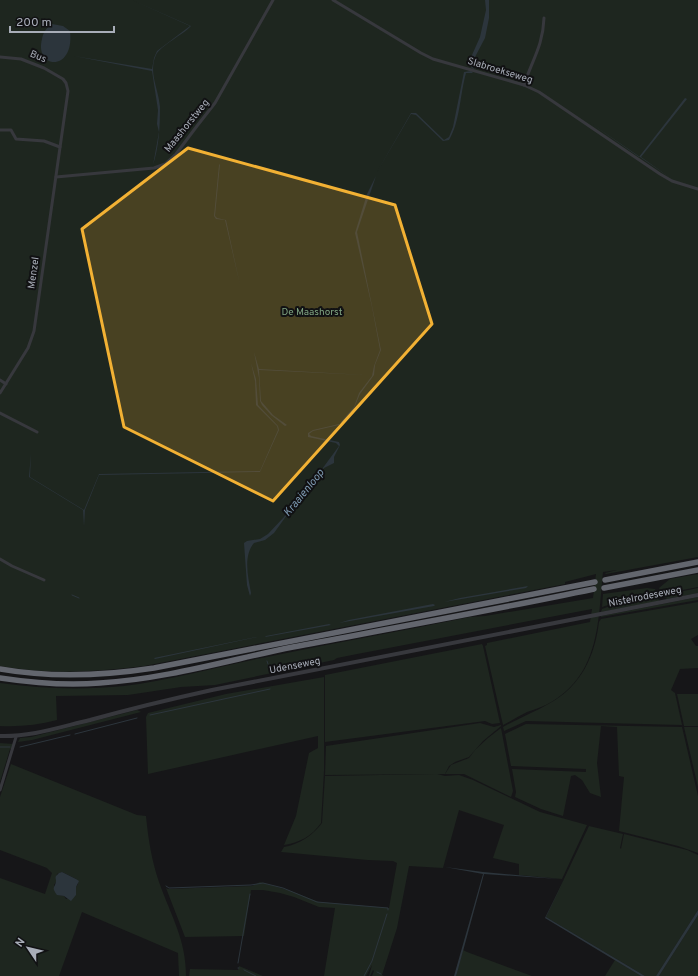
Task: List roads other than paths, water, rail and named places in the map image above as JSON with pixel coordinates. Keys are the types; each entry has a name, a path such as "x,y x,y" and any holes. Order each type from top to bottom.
{"highway":[{"path":"605,580 698,562"},
{"path":"604,588 698,570"},
{"path":"0,669 64,676 122,673 595,582"},
{"path":"0,678 40,683 81,684 106,683 154,677 269,652 594,589"}],"street":[{"name":"Maashorstweg","path":"56,177 154,168 165,164 179,151 196,126 220,97 273,0"},
{"name":"Slabroekseweg","path":"333,0 433,59 524,85 547,96 660,174 676,183 698,189"},
{"path":"524,85 541,44 544,18"},
{"name":"Bus","path":"0,57 16,58 32,62 60,76 66,83"},
{"name":"Menzel","path":"0,393 28,348 33,335 68,93 66,83"},
{"path":"0,130 11,130 16,140 44,141 60,147"},
{"path":"0,380 6,384"},
{"path":"0,413 37,432"},
{"path":"0,559 44,580"},
{"name":"Nistelrodeseweg","path":"595,615 698,595"},
{"name":"Udenseweg","path":"0,736 16,737 44,732 184,696 595,615"},
{"path":"0,790 16,737"}],"water":[{"path":"132,0 191,26 158,51 154,61 153,74 160,107 159,131 157,124 158,110 152,71 74,56 152,69 154,58 157,51 190,26"},
{"path":"485,0 489,0 489,18 485,38 475,57 473,64 474,70 470,66 472,55 480,37 486,10"},
{"path":"52,24 63,26 70,31 70,45 67,54 61,60 55,62 49,61 44,56 41,49 43,35 46,29"},
{"path":"464,72 473,72 472,73 466,73 458,116 453,133 449,140 443,141 416,115 411,114 377,172 411,113 416,113 444,140 449,137 453,127"},
{"path":"685,98 687,99 641,157 672,179 639,157"},
{"path":"159,134 155,158 153,165"},
{"path":"220,164 215,216 226,220 240,285 225,220 216,219 214,216"},
{"path":"376,176 357,232 381,350 375,365 374,375 360,394 352,413 342,423 341,422 354,407 359,393 372,376 374,366 380,350 355,233 367,194"},
{"path":"254,352 259,369 365,375 259,370 261,401 273,415 287,425 285,426 271,415 260,401 259,378"},
{"path":"251,363 256,379 258,405 278,426 279,430 260,472 99,475 85,510 84,526 83,510 29,477 31,453 30,477 84,510 99,474 260,471 278,430 277,426 256,405 255,381"},
{"name":"Kraaienloop","path":"339,424 313,431 309,434 311,436 339,442 340,445 334,457 334,463 324,468 303,500 292,508 274,533 265,540 254,543 248,554 247,560 251,593 250,596 247,585 244,543 247,541 260,539 268,534 314,480 339,446 336,443 308,437 308,433 313,430"},
{"path":"528,586 526,588 444,602 460,598"},
{"path":"433,604 435,605 434,606 339,623 349,620"},
{"path":"329,624 331,625 265,637 266,636"},
{"path":"257,637 155,659 154,658"},
{"path":"445,867 559,879 484,874 457,973 456,976 454,976 483,874"},
{"path":"62,872 79,881 76,887 76,895 71,901 64,896 57,895 54,890 56,876"},
{"path":"564,880 546,917 645,976 641,976 545,918"},
{"path":"698,910 698,915 659,976 656,976"}],"waterway":[{"path":"72,595 79,598"},
{"path":"150,715 270,689"},
{"path":"75,734 137,718"},
{"path":"20,747 70,735"},
{"path":"0,747 10,747"},
{"path":"166,886 169,888 251,885 263,883 283,888 317,902 388,908 388,910"},
{"path":"238,963 250,894"},
{"path":"364,976 372,961 387,914"},
{"path":"244,970 256,976"},
{"path":"377,972 381,974"}],"park label":[{"name":"De Maashorst","path":"312,312"}]}
